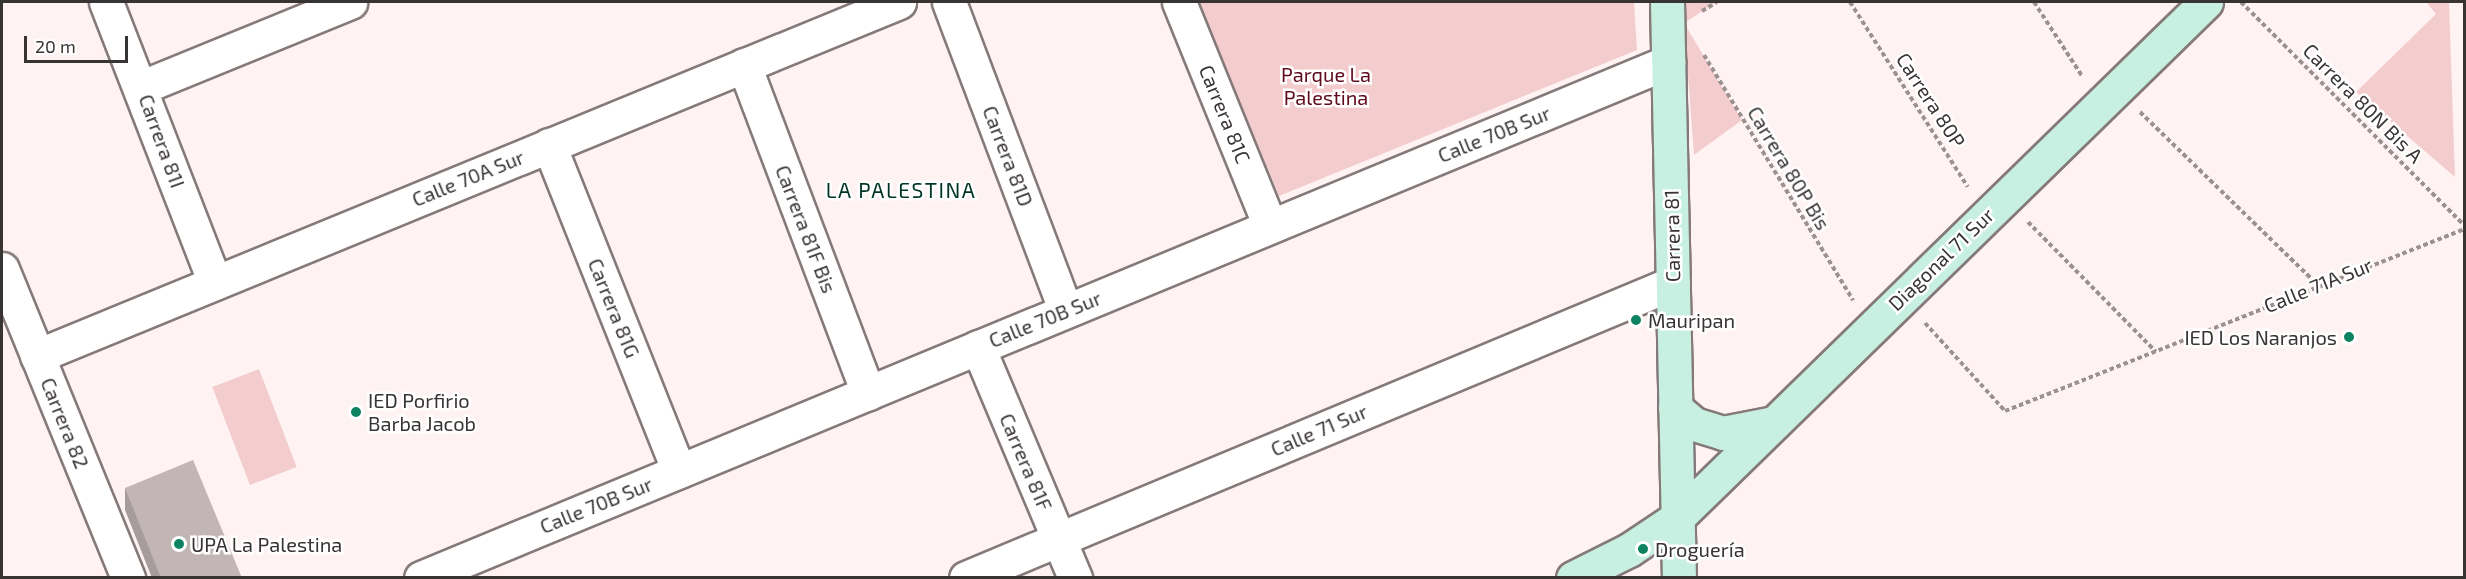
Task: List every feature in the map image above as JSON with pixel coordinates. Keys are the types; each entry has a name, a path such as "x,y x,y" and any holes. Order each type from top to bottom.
{"street":[{"name":"Carrera 81I","path":"106,2 142,87 214,283"},
{"path":"142,87 350,2"},
{"name":"Calle 70A Sur","path":"37,356 899,2"},
{"name":"Carrera 81D","path":"949,2 1066,310"},
{"name":"Carrera 81C","path":"1179,2 1270,226"},
{"name":"Carrera 81","path":"1667,2 1679,578"},
{"name":"Diagonal 71 Sur","path":"1677,518 2206,2"},
{"name":"Calle 70B Sur","path":"421,578 1668,62"},
{"name":"Carrera 81F Bis","path":"744,65 868,393"},
{"name":"Carrera 81G","path":"549,145 679,471"},
{"name":"Carrera 82","path":"2,269 128,578"},
{"name":"Calle 71 Sur","path":"966,578 1673,283"},
{"name":"Carrera 81F","path":"978,347 1075,578"},
{"path":"1675,408 1694,424 1723,434 1774,423"},
{"path":"1573,578 1629,550 1677,518"}],"path":[{"name":"Carrera 80P","path":"1850,2 1995,207 2156,352"},
{"path":"2034,2 2108,97 2316,283"},
{"name":"Carrera 80N Bis A","path":"2241,2 2464,227"},
{"name":"Carrera 80P Bis","path":"1701,52 1870,329"},
{"name":"Calle 71A Sur","path":"1902,298 2005,411 2156,352 2316,283 2464,227"}],"green space":[{"name":"Parque La Palestina","path":"1198,2 1634,2 1637,50 1279,196"},
{"path":"1684,2 1717,2 1684,23"},
{"path":"2426,2 2449,2 2455,177 2356,92 2436,14"},
{"path":"1684,23 1742,120 1694,155"},
{"path":"259,369 297,467 250,485 212,387"}],"building":[{"name":"UPA La Palestina","path":"193,460 242,578 161,578 125,488"}],"place":[{"name":"Mauripan","path":"1636,320"},
{"name":"IED Los Naranjos","path":"2349,337"},
{"name":"IED Porfirio Barba Jacob","path":"356,412"},
{"name":"UPA La Palestina","path":"179,544"},
{"name":"Droguería","path":"1643,549"}],"district":[{"name":"LA PALESTINA","path":"901,190"}]}
